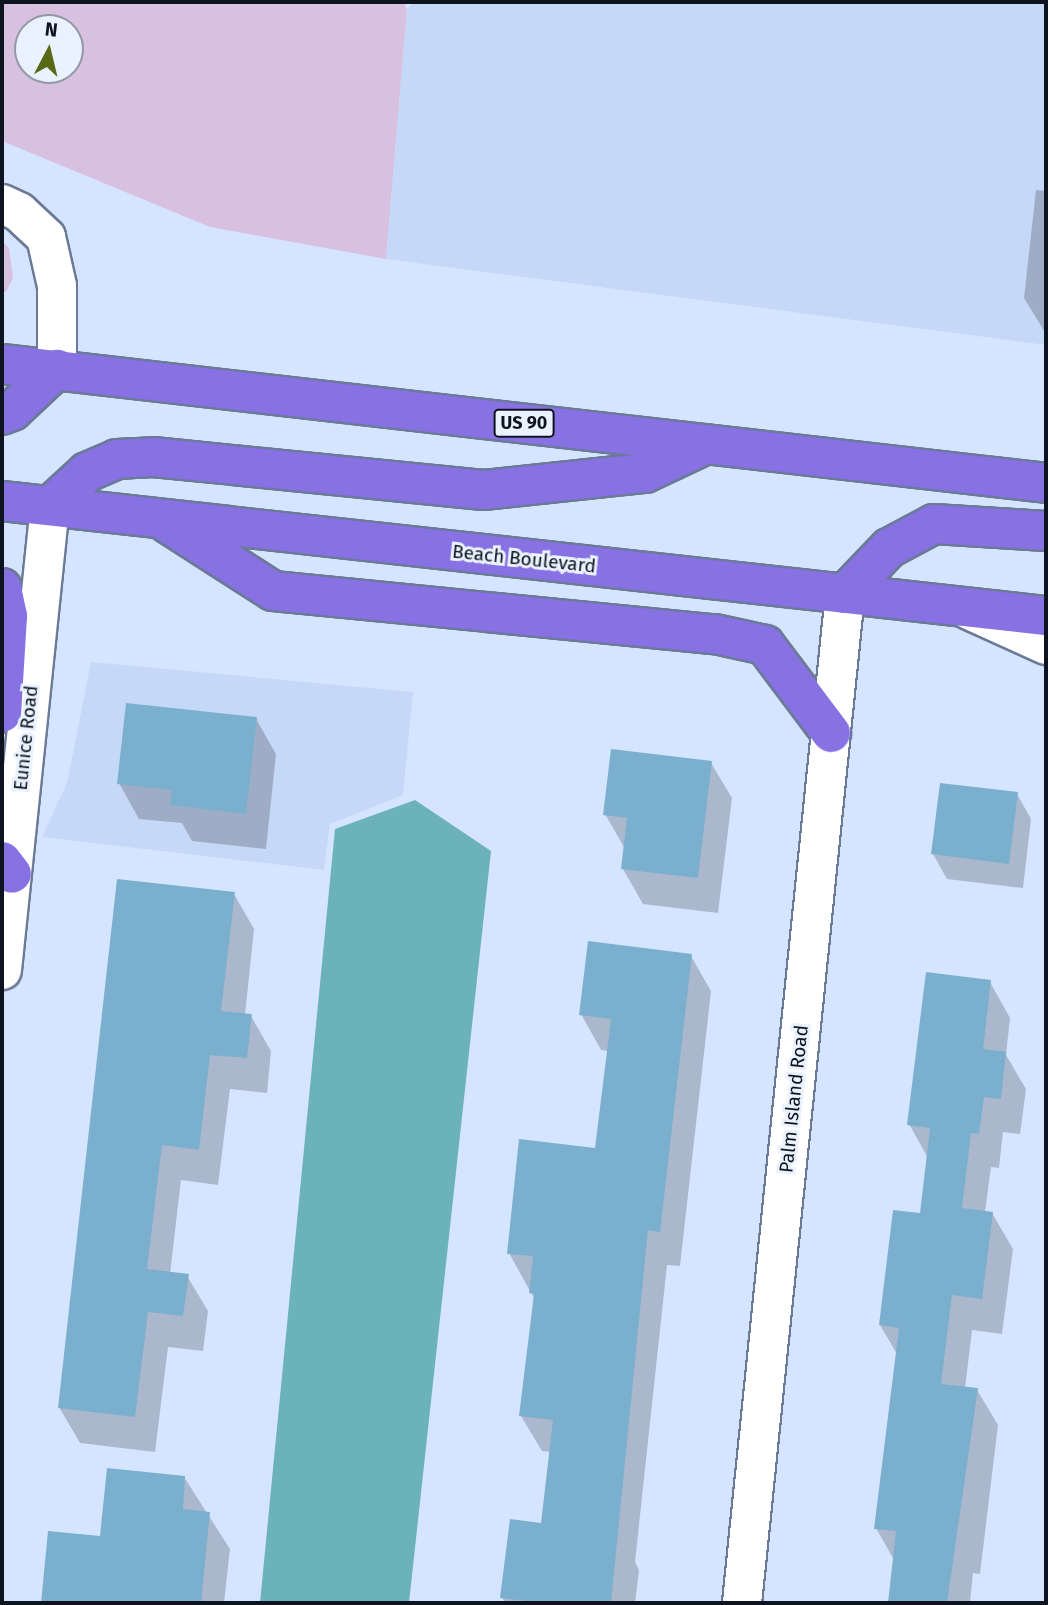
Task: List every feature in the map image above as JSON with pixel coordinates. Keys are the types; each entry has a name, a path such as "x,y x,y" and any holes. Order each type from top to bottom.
{"highway":[{"name":"US 90","path":"2,364 1046,483"},
{"path":"2,415 57,369"},
{"path":"50,506 87,472 117,459 153,457 483,490 577,484 645,473 707,444"},
{"name":"Beach Boulevard","path":"2,501 1046,616"},
{"path":"160,518 273,592 715,634 765,645 831,733"},
{"path":"845,594 889,548 934,524 1046,531"},
{"path":"2,588 8,616 2,713"}],"street":[{"path":"2,204 19,212 46,237 57,286 57,369"},
{"name":"Eunice Road","path":"2,970 7,867 50,506"},
{"name":"Palm Island Road","path":"742,1603 845,594"},
{"path":"964,607 1046,645"}],"shaded area":[{"path":"2,2 404,2 407,9 386,259 210,227 2,141"},
{"path":"414,2 1046,2 1046,345 386,259 407,9"},
{"path":"2,241 9,248 13,278 6,292 2,292"},
{"path":"91,662 413,692 403,795 330,824 324,870 42,837 67,783"},
{"path":"415,800 491,851 409,1603 260,1603 335,829"}],"building":[{"path":"126,703 257,717 246,814 170,805 172,790 117,784"},
{"path":"611,749 712,761 698,878 621,869 627,818 603,815"},
{"path":"940,783 1018,792 1009,864 931,854"},
{"path":"117,879 235,892 221,1011 252,1014 247,1058 210,1055 199,1150 162,1145 147,1269 189,1274 183,1316 148,1312 135,1417 58,1408"},
{"path":"588,941 692,954 660,1232 648,1230 611,1603 545,1603 500,1598 510,1519 541,1523 553,1420 519,1416 534,1294 529,1293 533,1256 507,1254 519,1139 595,1148 611,1019 579,1015"},
{"path":"926,972 991,980 983,1049 1006,1052 1001,1099 984,1097 979,1134 971,1133 962,1208 993,1212 982,1299 952,1295 941,1384 978,1388 947,1603 888,1603 896,1531 874,1529 899,1328 879,1325 893,1210 920,1213 930,1128 907,1125"},
{"path":"107,1468 185,1476 183,1509 210,1512 201,1603 41,1603 48,1531 100,1536"}]}
